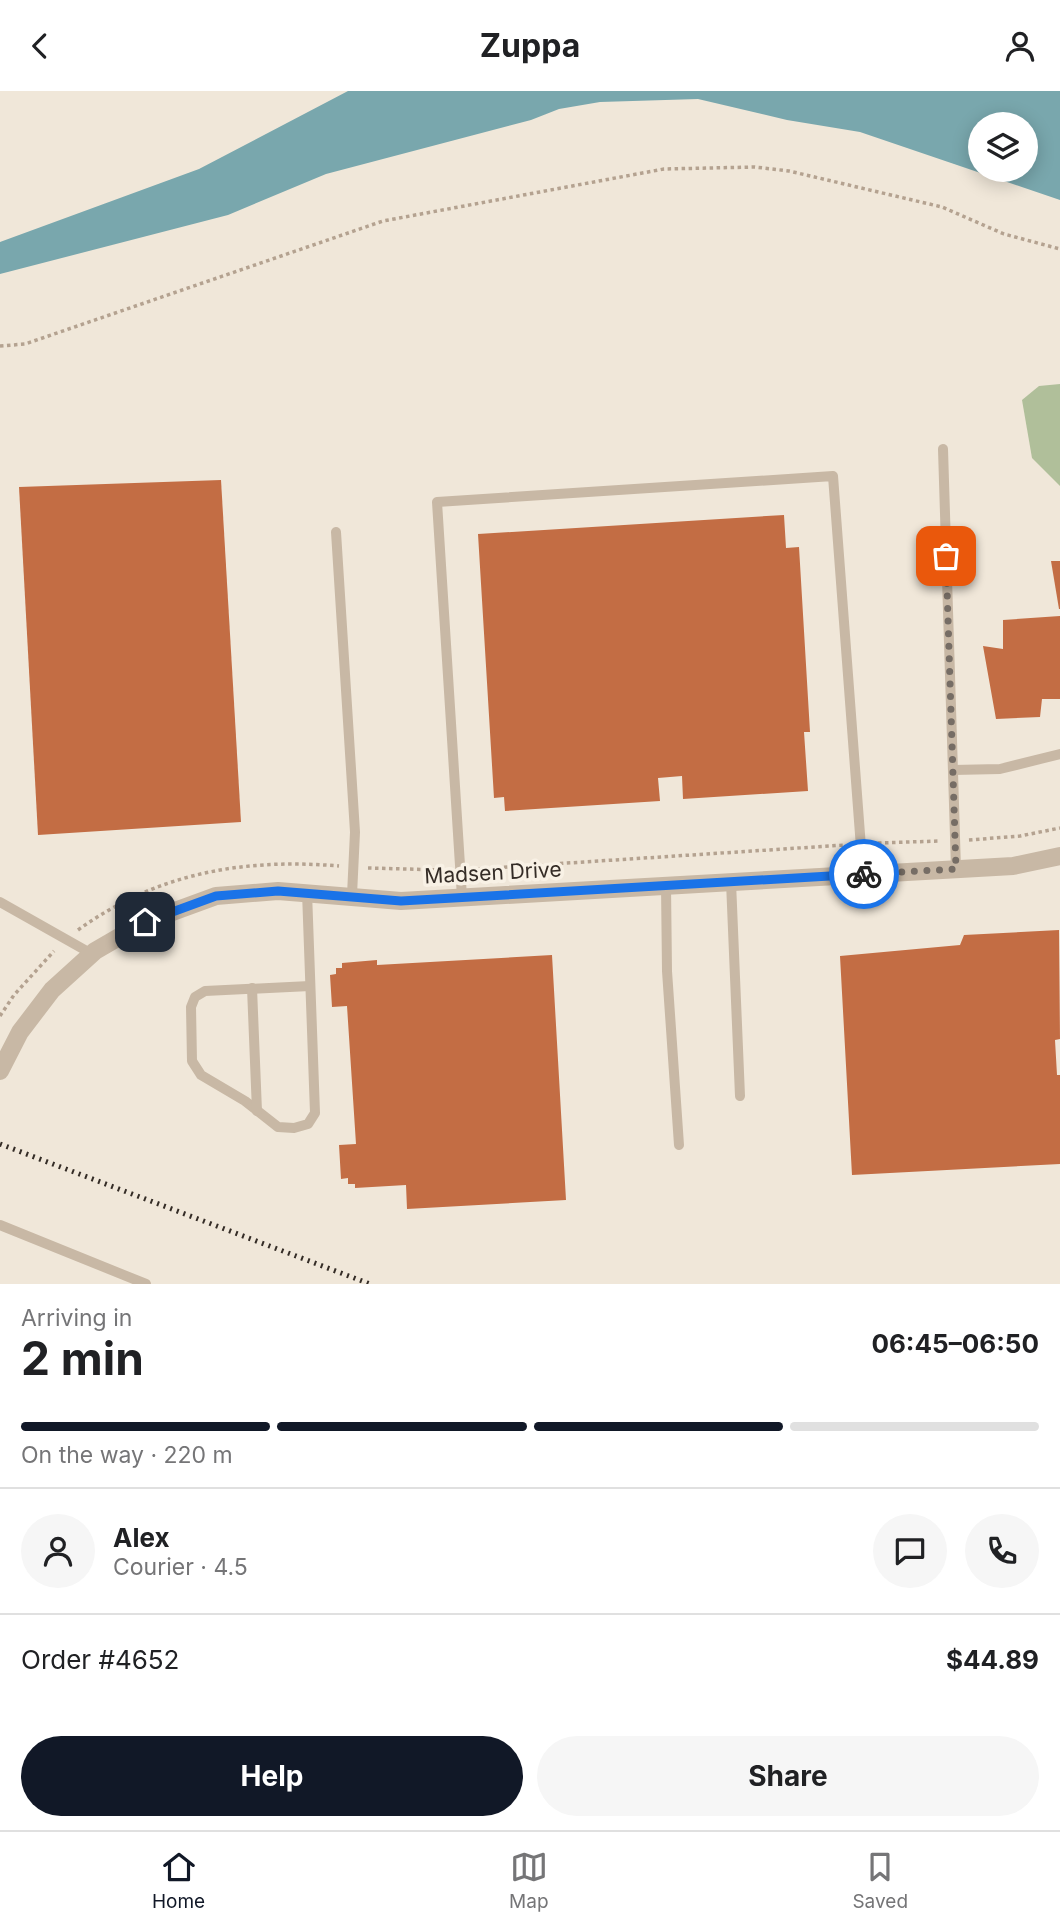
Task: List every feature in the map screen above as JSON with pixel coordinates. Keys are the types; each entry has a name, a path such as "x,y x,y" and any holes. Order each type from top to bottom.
{"street":[{"name":"Madsen Drive","path":"0,1071 20,1032 52,990 92,954 145,922 216,896 278,891 401,901 1013,866 1060,856"}],"lane":[{"path":"943,449 956,869"},
{"path":"462,897 437,502 833,476 863,874"},
{"path":"336,532 355,832 352,895"},
{"path":"953,770 1000,769 1060,754"},
{"path":"731,882 740,1097"},
{"path":"666,885 667,971 679,1145"},
{"path":"307,892 315,1113 308,1124 294,1128 278,1127 201,1076 192,1061 191,1007 195,997 205,991 310,986"},
{"path":"0,901 92,954"},
{"path":"252,988 257,1111"},
{"path":"0,1225 146,1284"}],"path":[{"path":"0,345 25,344 383,221 664,169 755,167 802,173 942,207 1004,234 1060,250"},
{"path":"0,1016 39,965 66,940 115,906 150,888 187,875 253,864 413,871 460,869 1020,836 1060,828"}],"green space":[{"path":"1060,384 1060,486 1032,458 1022,400 1039,386"}],"water":[{"path":"348,91 1060,91 1060,200 1007,182 1038,182 1038,112 968,112 968,169 860,132 787,120 698,99 600,102 559,109 531,120 326,174 228,215 0,274 0,242 199,169"}],"building":[{"path":"221,480 241,822 38,835 19,487"},
{"path":"784,515 786,548 799,547 810,732 804,732 808,791 683,799 682,776 658,778 660,801 505,811 504,797 494,798 478,534"},
{"path":"1051,561 1060,561 1060,609 1059,609"},
{"path":"1060,616 1060,699 1042,699 1040,717 996,719 983,646 1003,649 1003,620"},
{"path":"1059,930 1060,1039 1055,1040 1057,1075 1060,1075 1060,1164 852,1175 840,956 960,945 964,935"},
{"path":"552,955 566,1200 407,1209 406,1185 355,1188 355,1184 348,1184 348,1178 341,1179 339,1145 356,1144 347,1006 332,1007 330,975 336,974 336,968 342,968 342,963 377,960 377,965"}],"railway":[{"path":"0,1144 370,1284"}],"way so far":[{"path":"864,874 956,869 946,556"}],"route":[{"path":"145,922 216,896 278,891 401,901 864,874"}]}
